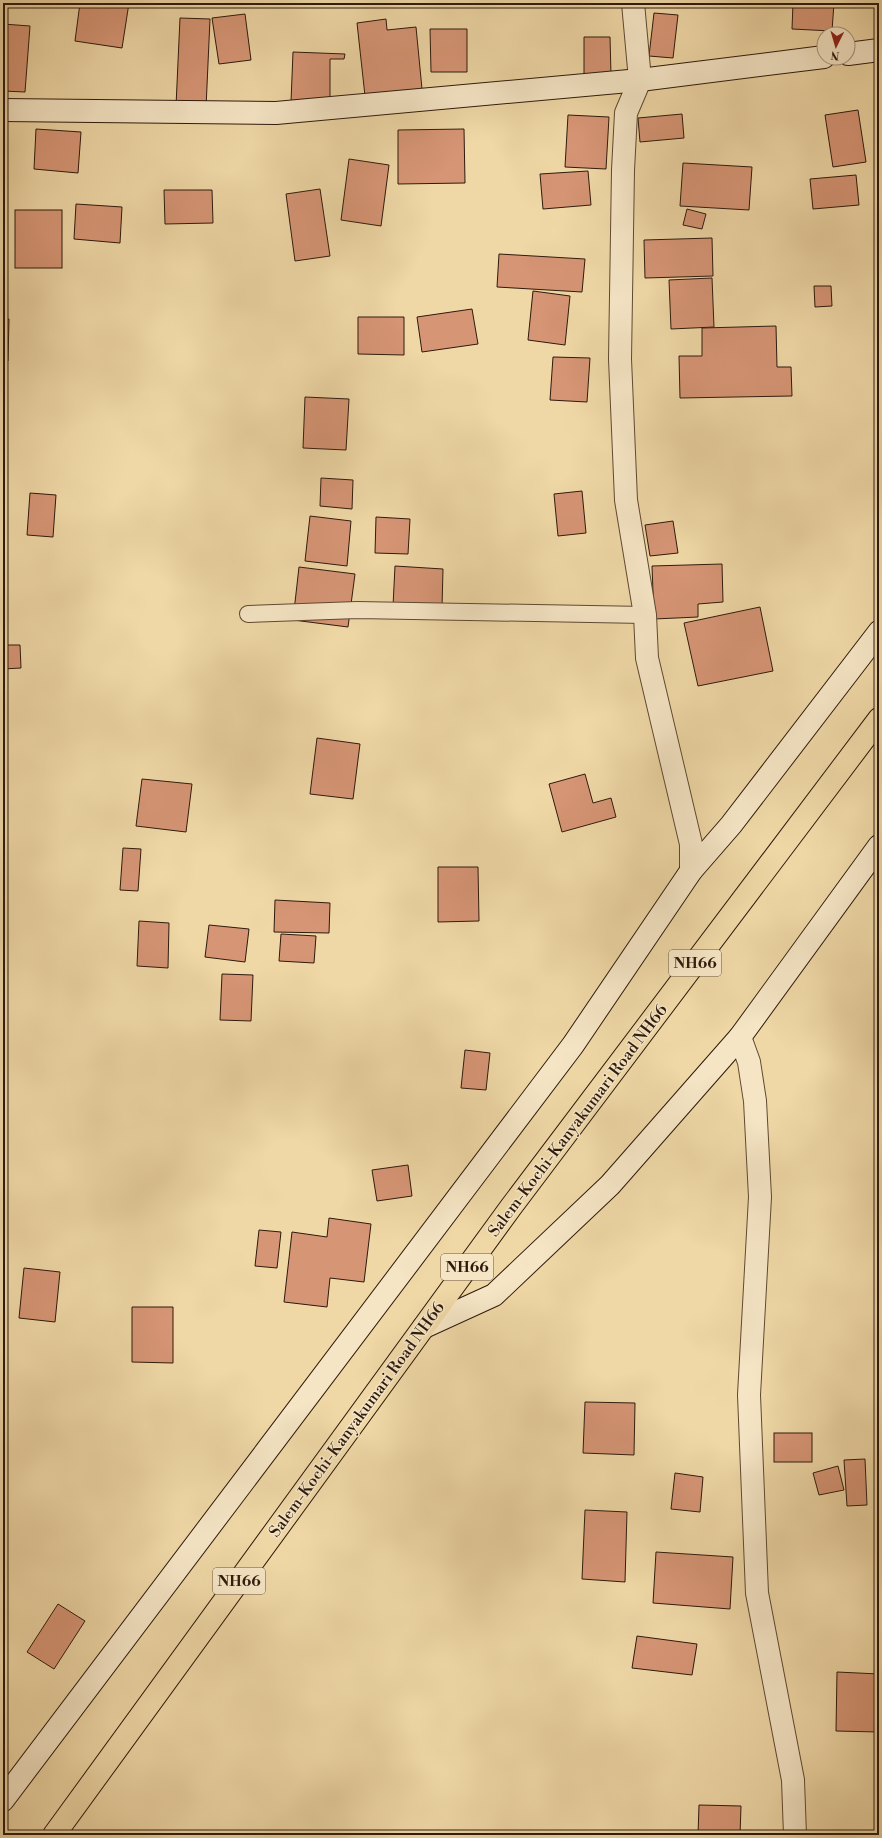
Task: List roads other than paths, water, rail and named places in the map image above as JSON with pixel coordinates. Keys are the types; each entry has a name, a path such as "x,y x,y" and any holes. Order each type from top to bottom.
{"highway":[{"name":"Salem-Kochi-Kanyakumari Road NH66","path":"54,1835 511,1207 879,719"}],"street":[{"path":"633,3 640,80 626,113 623,170 620,359 626,500 645,615 647,658 691,844 690,871"},
{"path":"856,53 879,50"},
{"path":"3,110 276,113 640,80 816,58"},
{"path":"3,1800 573,1045 690,871 731,825 879,632"},
{"path":"424,1327 494,1295 610,1185 740,1037 879,846"},
{"path":"740,1037 749,1062 754,1101 760,1197 749,1395 757,1593 793,1780 795,1835"}],"lane":[{"path":"248,614 357,610 645,615"}]}
